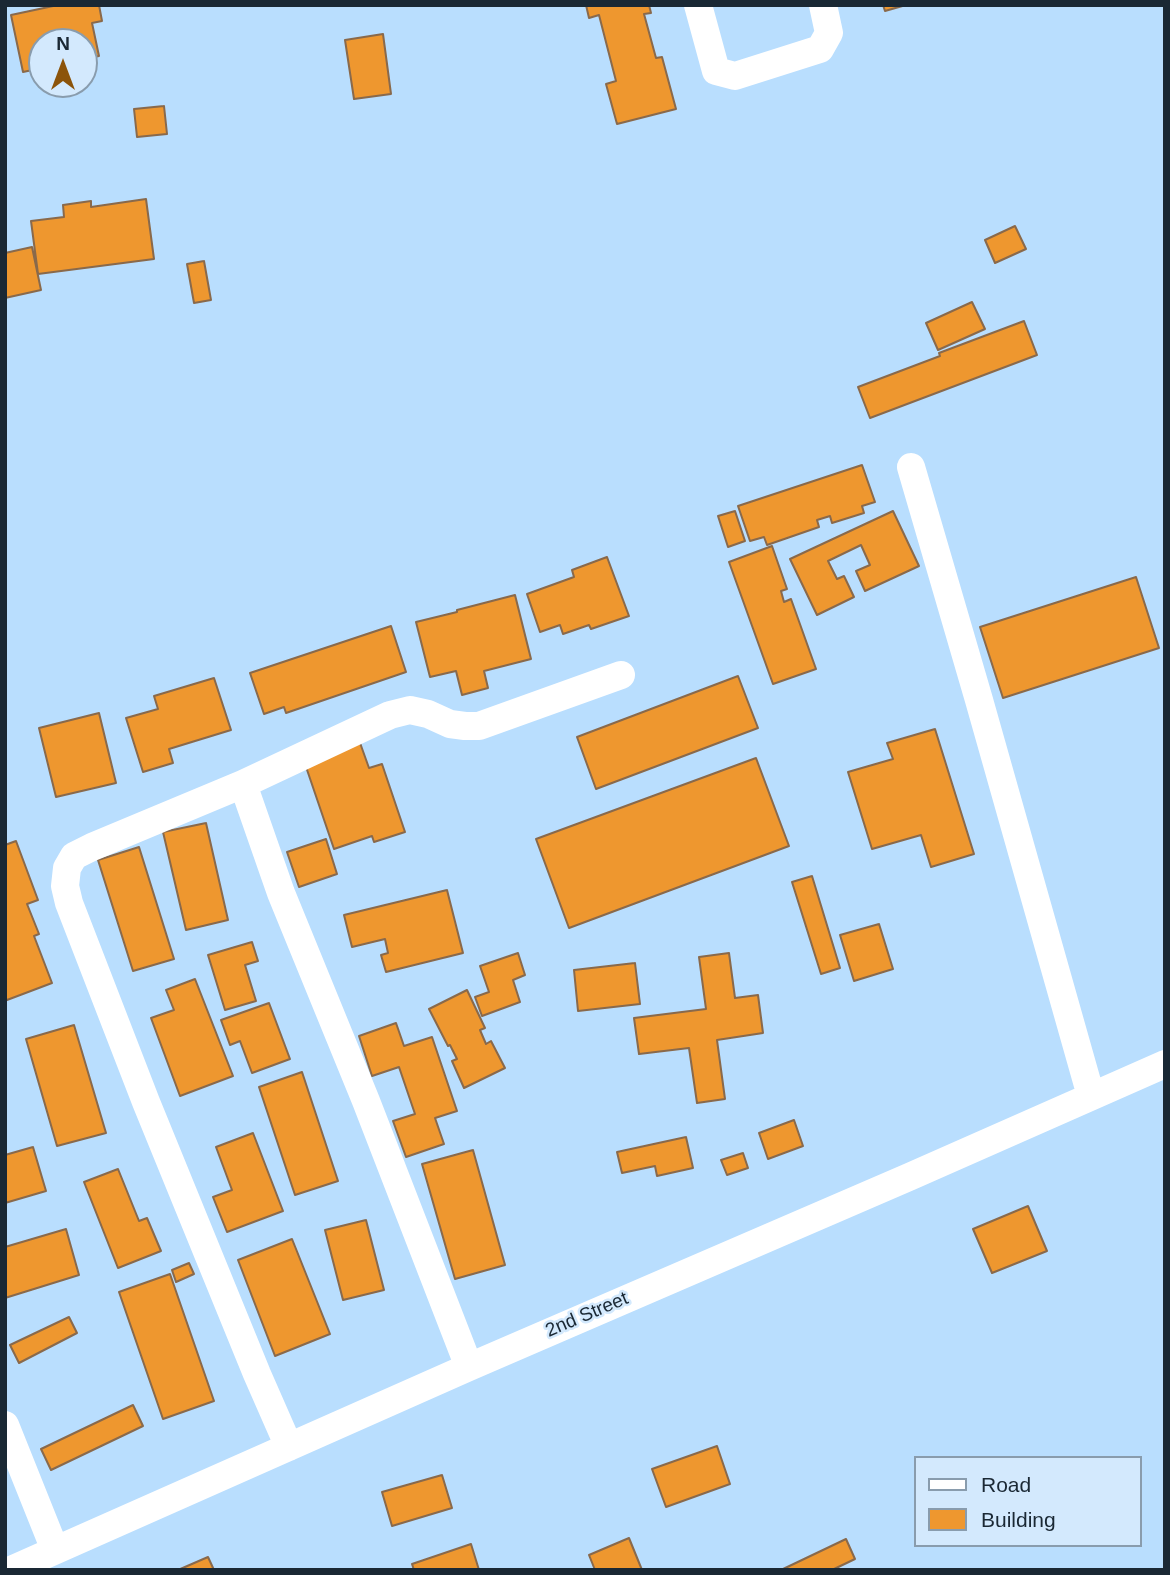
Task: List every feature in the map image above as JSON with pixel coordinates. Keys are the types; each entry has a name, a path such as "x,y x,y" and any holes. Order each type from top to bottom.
{"street":[{"path":"698,5 716,71 735,76 820,49 829,33 823,5"},
{"path":"911,467 1091,1096"},
{"path":"289,1447 146,1102 69,903 65,886 67,868 74,856 243,785 390,715 410,710 428,714 450,724 480,726 621,675"},
{"path":"243,785 281,893 366,1101 469,1367"},
{"name":"2nd Street","path":"11,1570 1165,1064"},
{"path":"5,1425 55,1550"}],"building":[{"path":"58,5 99,5 102,21 92,23 93,28 28,28 28,71 23,72 11,15"},
{"path":"586,5 649,5 651,13 644,14 656,58 662,57 676,109 617,124 606,84 616,81 599,15 589,18"},
{"path":"883,5 906,5 885,11"},
{"path":"383,34 391,94 354,99 345,40"},
{"path":"164,106 167,134 137,137 134,109"},
{"path":"146,199 154,259 38,274 31,221 64,217 63,205 91,201 91,207"},
{"path":"1015,226 1026,249 995,263 985,240"},
{"path":"32,247 41,290 5,298 5,253"},
{"path":"204,261 211,300 194,303 187,264"},
{"path":"972,302 985,329 938,350 926,323"},
{"path":"1024,321 1037,355 870,418 858,387"},
{"path":"862,465 875,502 862,506 864,513 832,523 830,516 817,520 819,527 767,545 764,537 750,541 738,506"},
{"path":"735,511 745,541 728,547 718,516"},
{"path":"893,511 919,566 865,591 856,571 870,565 861,545 828,561 837,579 844,576 854,597 817,615 790,559"},
{"path":"772,546 787,589 781,591 784,602 791,599 816,669 773,684 729,562"},
{"path":"607,557 629,616 591,629 589,625 563,634 560,625 540,632 527,594 574,577 572,570"},
{"path":"1136,577 1159,648 1003,698 980,627"},
{"path":"515,595 531,659 484,671 488,688 462,695 456,671 430,677 416,622"},
{"path":"391,626 406,672 286,713 284,707 264,714 250,673"},
{"path":"738,676 758,728 596,789 577,737"},
{"path":"214,678 231,730 169,749 173,763 143,772 126,718 158,709 154,696"},
{"path":"99,713 116,783 56,797 39,728"},
{"path":"935,729 974,854 931,867 921,835 872,849 848,772 893,759 887,743"},
{"path":"359,740 369,768 382,764 405,832 374,842 372,836 334,849 303,758"},
{"path":"756,758 789,846 569,928 536,839"},
{"path":"206,823 228,920 186,930 163,832"},
{"path":"326,839 337,874 299,887 287,852"},
{"path":"16,841 38,900 27,904 39,934 34,936 52,983 7,1000 5,845"},
{"path":"139,847 174,959 133,971 98,860"},
{"path":"812,876 840,968 821,974 792,882"},
{"path":"447,890 463,953 386,972 381,955 388,953 385,939 352,947 344,915"},
{"path":"879,924 893,969 854,981 840,935"},
{"path":"252,942 258,961 245,965 256,1001 225,1010 208,955"},
{"path":"518,953 525,975 513,980 520,1002 482,1016 475,997 489,992 480,966"},
{"path":"729,953 735,998 758,995 763,1033 717,1040 725,1099 697,1103 689,1048 639,1054 634,1018 706,1009 699,957"},
{"path":"635,963 640,1004 578,1011 574,970"},
{"path":"195,979 233,1076 180,1096 151,1018 174,1010 166,990"},
{"path":"467,990 485,1028 480,1030 486,1044 491,1041 505,1068 464,1088 452,1061 457,1059 429,1009"},
{"path":"269,1003 290,1059 252,1073 240,1041 230,1045 221,1020"},
{"path":"396,1023 404,1046 432,1037 457,1111 435,1118 444,1144 406,1157 393,1121 415,1114 399,1067 372,1076 359,1036"},
{"path":"74,1025 106,1133 57,1146 26,1039"},
{"path":"302,1072 338,1181 295,1195 259,1087"},
{"path":"794,1120 803,1146 768,1159 759,1133"},
{"path":"253,1133 283,1211 227,1232 213,1197 232,1190 216,1147"},
{"path":"686,1137 693,1168 657,1176 655,1166 622,1173 617,1152"},
{"path":"33,1147 46,1191 5,1203 5,1155"},
{"path":"473,1150 505,1265 455,1279 422,1164"},
{"path":"743,1153 748,1168 727,1175 721,1160"},
{"path":"118,1169 139,1221 147,1218 161,1251 118,1268 84,1182"},
{"path":"1028,1206 1047,1251 992,1273 973,1229"},
{"path":"366,1220 384,1290 343,1300 325,1230"},
{"path":"66,1229 79,1275 5,1298 5,1247"},
{"path":"292,1239 330,1334 275,1356 238,1260"},
{"path":"189,1263 194,1274 176,1282 172,1270"},
{"path":"170,1274 214,1401 163,1419 119,1292"},
{"path":"69,1317 77,1333 19,1363 10,1345"},
{"path":"133,1405 143,1426 51,1470 41,1449"},
{"path":"717,1446 730,1484 666,1507 652,1469"},
{"path":"442,1475 452,1508 392,1526 382,1492"},
{"path":"629,1538 642,1570 595,1570 589,1555"},
{"path":"846,1539 855,1559 832,1570 781,1570"},
{"path":"471,1544 479,1570 414,1570 412,1564"},
{"path":"208,1557 214,1570 178,1570"}]}
